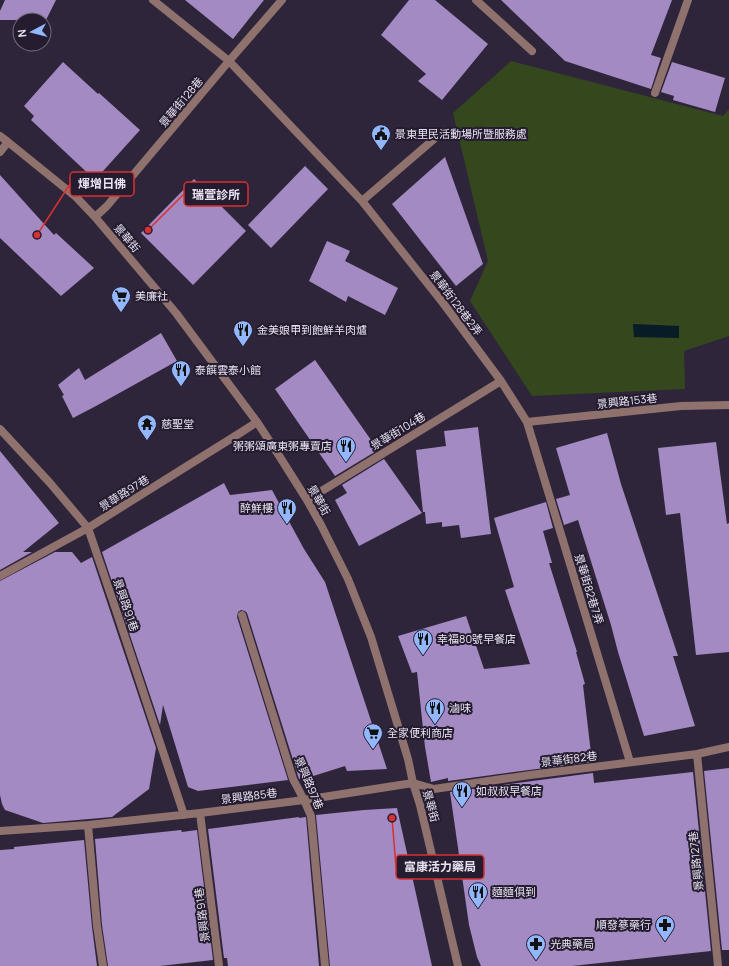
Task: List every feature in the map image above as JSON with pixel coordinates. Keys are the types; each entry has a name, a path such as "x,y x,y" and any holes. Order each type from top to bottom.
{"street":[{"name":"景華街128巷2弄","path":"153,0 229,61 362,201 443,303 501,381 527,422"},
{"name":"景華街128巷","path":"95,217 107,206 282,0"},
{"path":"477,0 532,51"},
{"path":"655,93 688,0"},
{"path":"362,201 441,133"},
{"name":"景華街","path":"0,136 76,197 95,217 180,318 257,422 307,500 321,525 348,579 371,637 408,759 458,966"},
{"path":"0,152 8,142"},
{"name":"景華街104巷","path":"307,500 501,381"},
{"name":"景興路153巷","path":"527,422 681,406 729,405"},
{"name":"景華路97巷","path":"0,576 88,528 257,422"},
{"name":"景華街82巷7弄","path":"527,422 630,762"},
{"name":"景興路91巷","path":"0,429 50,483 88,528 184,815"},
{"name":"景興路97巷","path":"242,615 293,779 311,816 325,966"},
{"name":"景華街82巷","path":"413,783 434,789 522,776 697,754 729,747"},
{"name":"景興路127巷","path":"697,754 718,966"},
{"name":"景興路85巷","path":"0,831 88,825 184,815 304,800 413,783"},
{"name":"景興路91巷","path":"200,813 219,966"},
{"path":"88,825 102,966"}],"green space":[{"path":"511,61 723,116 729,109 729,336 684,351 685,389 532,396 470,301 488,261 453,113"}],"water":[{"path":"633,324 679,326 679,338 634,337"}],"building":[{"path":"5,0 56,0 50,12 12,12 12,20 0,20 0,11"},
{"path":"185,0 264,0 233,39"},
{"path":"409,0 435,0 488,44 442,100 418,81 426,74 381,35"},
{"path":"501,0 672,0 651,55 661,58 651,89 565,61"},
{"path":"63,62 140,130 95,180 31,120 34,116 24,106"},
{"path":"672,62 725,78 715,112 673,100 674,96 661,92"},
{"path":"445,157 483,264 456,286 392,204"},
{"path":"305,166 328,189 271,248 248,225"},
{"path":"0,175 54,235 56,233 94,268 61,296 0,238"},
{"path":"194,179 246,231 193,285 141,233"},
{"path":"327,241 350,251 345,261 398,288 385,315 348,296 346,302 309,281"},
{"path":"161,333 177,361 73,418 62,396 64,395 58,385 79,368 85,380"},
{"path":"315,360 378,450 335,476 275,389"},
{"path":"478,427 491,534 461,538 459,525 442,527 442,522 426,524 425,512 423,512 416,450 446,446 444,431"},
{"path":"607,433 621,484 678,656 673,656 695,726 644,736 578,520 564,525 556,499 570,495 556,448"},
{"path":"716,442 727,524 729,523 729,652 696,655 680,513 666,515 658,448"},
{"path":"0,451 59,523 23,552 32,552 0,570"},
{"path":"384,459 422,513 359,546 335,500 347,493 342,485"},
{"path":"224,483 230,495 272,490 304,549 325,582 387,769 347,771 345,766 307,778 299,779 247,613 241,610 238,612 237,617 288,780 198,791 188,787 163,705 160,725 102,552"},
{"path":"546,502 553,528 543,531 552,563 549,563 577,652 585,684 583,685 592,762 448,781 448,778 431,782 425,747 417,672 412,673 398,636 466,616 484,669 530,664 505,590 514,587 494,518"},
{"path":"55,552 72,552 81,563 92,557 156,748 149,789 112,817 43,823 5,810 0,795 0,581"},
{"path":"729,768 729,950 722,950 704,771"},
{"path":"693,772 711,951 572,966 481,966 477,957 469,925 450,792 593,773 594,783"},
{"path":"397,808 432,966 330,966 316,815"},
{"path":"306,817 319,966 228,966 227,958 224,958 208,829"},
{"path":"181,830 182,832 197,830 213,960 160,966 108,966 102,925 95,839"},
{"path":"84,840 97,966 0,966 0,850 14,849 14,847"}],"place":[{"name":"景東里民活動場所暨服務處","path":"381,151"},
{"name":"瑞萱診所","path":"148,230"},
{"name":"煇增日佛","path":"37,235"},
{"name":"美廉社","path":"121,313"},
{"name":"金美娘甲到飽鮮羊肉爐","path":"243,347"},
{"name":"泰饌雲泰小館","path":"181,387"},
{"name":"慈聖堂","path":"147,441"},
{"name":"粥粥頌廣東粥專賣店","path":"346,463"},
{"name":"醉鮮樓","path":"287,525"},
{"name":"幸福80號早餐店","path":"423,656"},
{"name":"滷味","path":"435,725"},
{"name":"全家便利商店","path":"373,750"},
{"name":"如叔叔早餐店","path":"462,808"},
{"name":"富康活力藥局","path":"392,818"},
{"name":"麵麵俱到","path":"478,909"},
{"name":"順發篸藥行","path":"665,942"},
{"name":"光典藥局","path":"536,961"}]}
